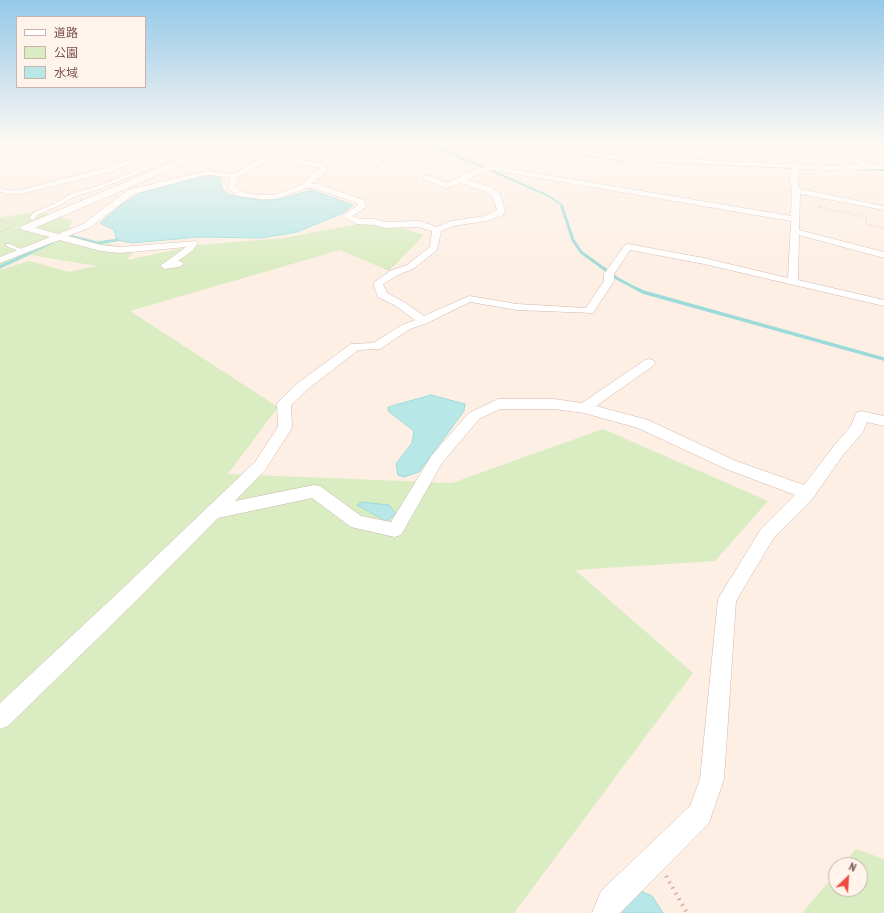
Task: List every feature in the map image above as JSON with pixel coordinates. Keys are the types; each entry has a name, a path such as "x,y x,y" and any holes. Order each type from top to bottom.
{"street":[{"path":"0,190 6,192 22,192 51,185"},
{"path":"32,219 35,214 58,204 71,196 107,185"},
{"path":"26,228 128,185"},
{"path":"0,260 86,226 124,196 138,189 158,185"},
{"path":"233,185 232,188 240,194 260,197 276,197 306,186 315,186 362,202 362,206 346,216 360,222 375,222 385,225 420,224 436,230 451,224 487,218 500,213 501,210 497,196 488,189 474,185"},
{"path":"589,185 794,219"},
{"path":"793,281 796,191 795,185"},
{"path":"796,191 884,208"},
{"path":"26,228 100,248 120,250 192,243 189,249 165,266 179,264"},
{"path":"423,321 400,304 382,295 378,283 394,273 410,266 434,248 436,230"},
{"path":"794,231 884,255"},
{"path":"0,718 215,512 260,466 285,427 284,404 303,386 355,346 376,346 406,327 423,321 469,299 517,307 589,311 609,281 609,274 628,247 704,261 884,303"},
{"path":"584,408 649,363"},
{"path":"215,512 314,491 357,522 395,530 437,459 474,416 498,404 554,404 584,408 643,424 731,465 807,493"},
{"path":"606,913 611,901 700,814 712,779 727,599 767,534 807,493 838,451 858,428 861,416 884,421"}],"lane":[{"path":"8,245 23,251"}],"path":[{"path":"795,202 866,217 866,224 884,228"},
{"path":"0,220 26,228"},
{"path":"656,856 687,913"}],"green space":[{"path":"37,211 72,220 67,234 135,250 127,260 197,245 284,238 379,220 424,235 389,271 340,250 130,311 278,407 228,474 452,483 603,429 768,501 715,561 575,570 693,673 514,913 0,913 0,270 29,261 69,272 97,266 31,255 0,269 0,218"},
{"path":"856,849 884,859 884,913 802,913 828,882 828,897 868,897 868,857 850,857"}],"water":[{"path":"173,185 221,185 222,189 229,195 265,201 284,198 312,190 353,205 343,213 297,232 261,238 199,237 132,243 117,240 114,230 100,223 121,205 140,193"},
{"path":"431,395 465,404 464,411 419,472 404,477 398,475 396,464 412,443 414,431 388,411 388,407"},
{"path":"362,502 389,505 396,514 386,521 357,505"},
{"path":"638,890 652,896 663,913 620,913"}],"waterway":[{"path":"523,185 547,195 562,205 563,208"},
{"path":"562,207 573,240 581,252 618,279 639,290"},
{"path":"70,236 97,243 117,240"},
{"path":"0,267 53,242"},
{"path":"639,290 884,359"}]}
